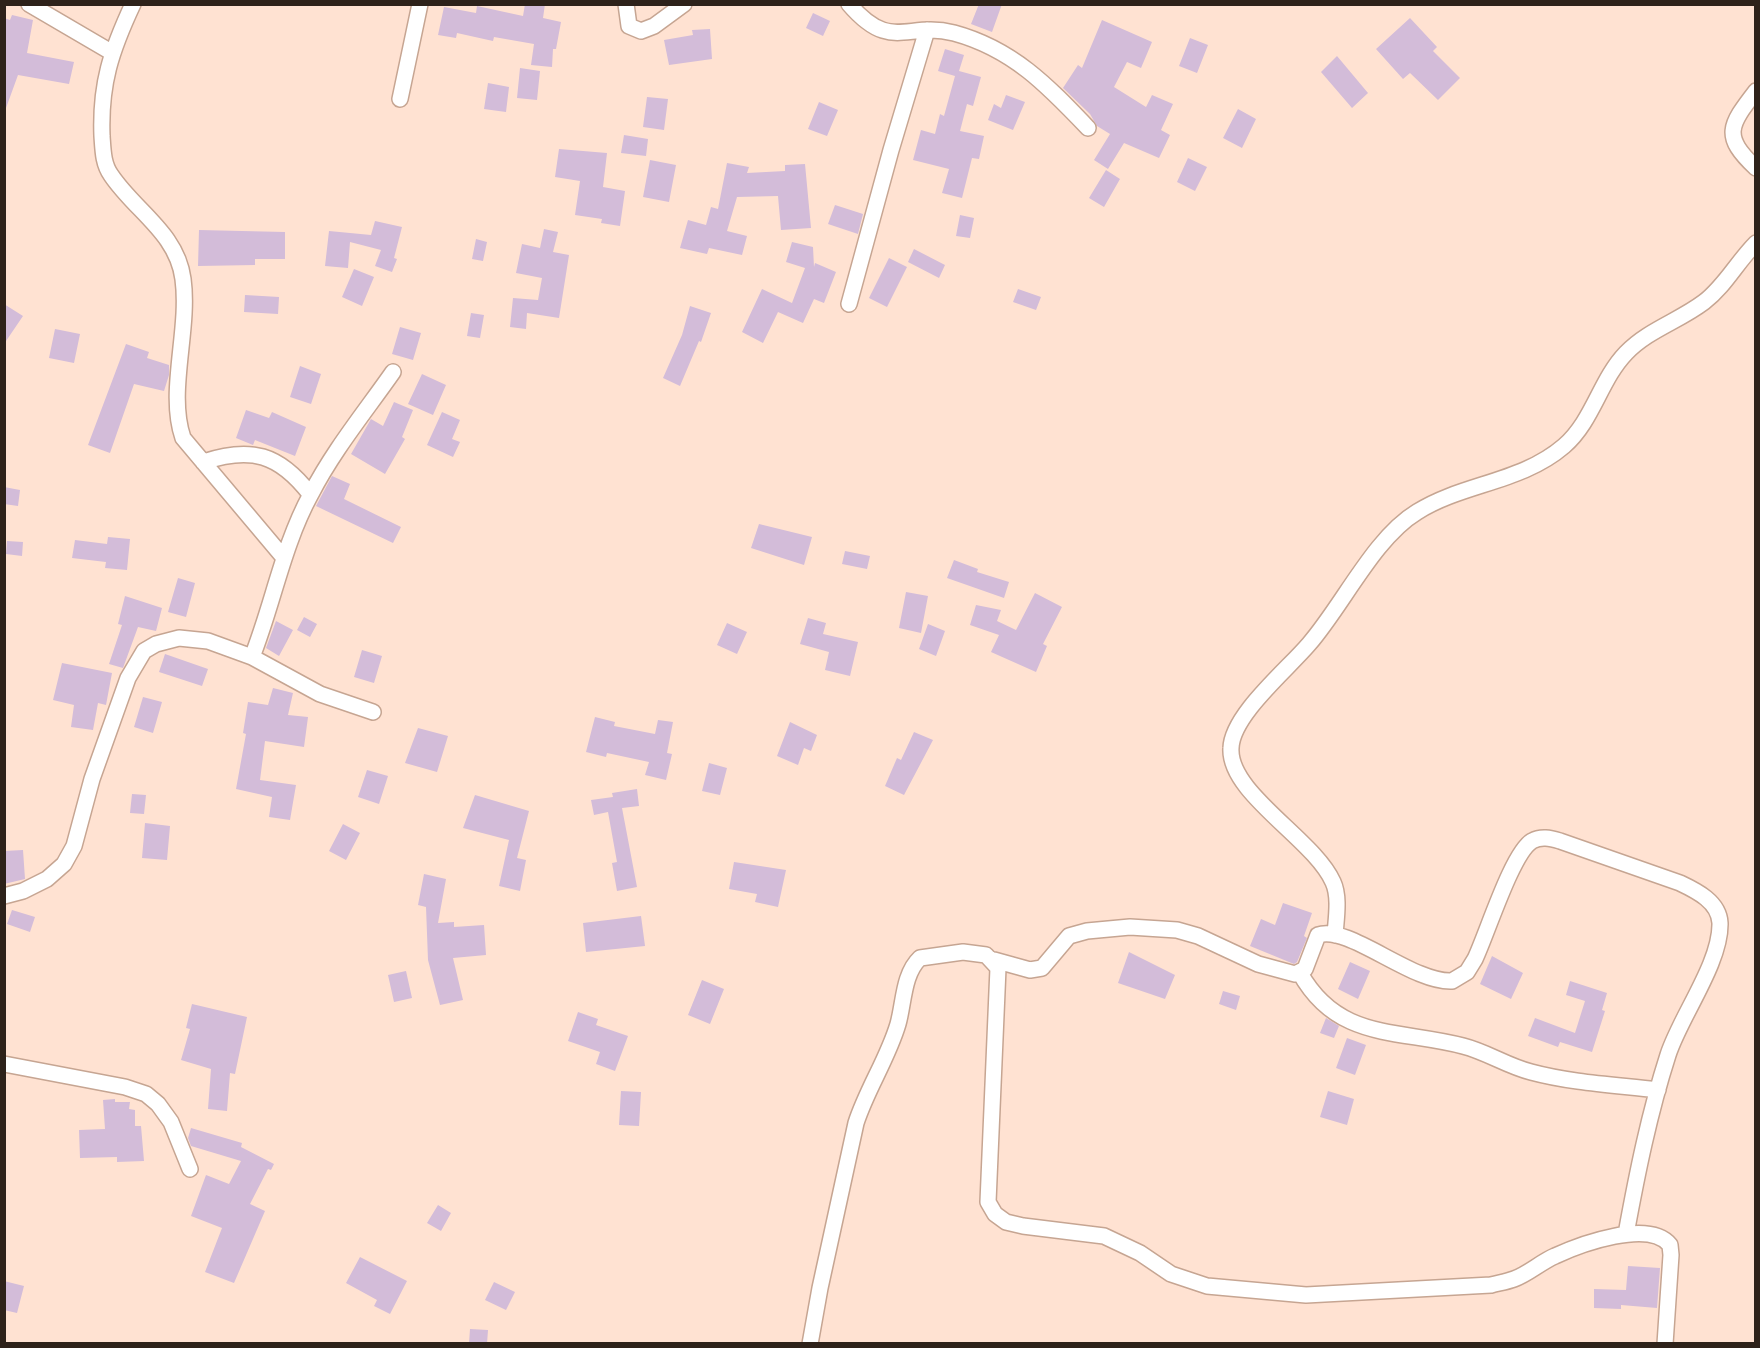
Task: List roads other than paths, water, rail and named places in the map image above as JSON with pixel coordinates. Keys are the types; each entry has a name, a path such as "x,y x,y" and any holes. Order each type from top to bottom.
{"street":[{"path":"29,4 111,52"},
{"path":"133,4 111,52 104,81 101,118 104,157 111,175 154,221 173,249 181,267 185,321 177,404 178,424 183,438 284,558"},
{"path":"400,99 420,4"},
{"path":"626,4 629,26 641,31 684,4"},
{"path":"849,4 870,24 884,32 902,34 927,30 954,33 1015,60 1040,78 1088,128"},
{"path":"849,304 927,30"},
{"path":"1755,91 1738,115 1733,132 1737,149 1755,168"},
{"path":"1335,935 1334,884 1319,859 1247,788 1236,771 1230,756 1231,744 1241,718 1311,643 1392,530 1430,504 1510,477 1538,464 1563,447 1578,432 1603,384 1627,352 1648,335 1687,314 1715,293 1755,243"},
{"path":"252,657 265,625 284,558 310,494 393,372"},
{"path":"203,462 232,453 261,455 284,467 310,494"},
{"path":"4,896 23,891 47,879 64,864 74,846 92,779 128,678 144,651 156,644 179,638 208,641 252,657 320,694 373,712"},
{"path":"810,1344 819,1288 856,1123 864,1097 897,1028 911,971 920,958 978,953 1030,970 1042,968 1069,936 1107,928 1139,927 1176,930 1198,936 1258,964 1288,973 1300,973 1305,969 1318,935 1325,933 1335,935 1425,976 1444,981 1457,979 1475,959 1517,860 1530,842 1547,838 1647,870 1697,891 1710,902 1718,914 1719,935 1698,990 1677,1031 1658,1090 1626,1234"},
{"path":"994,960 998,979 988,1202 995,1214 1006,1222 1104,1236 1140,1253 1171,1274 1207,1286 1306,1295 1491,1285 1514,1279 1554,1256 1581,1246 1626,1234 1656,1234 1670,1245 1671,1254 1665,1344"},
{"path":"1300,973 1308,986 1328,1008 1370,1031 1461,1045 1528,1071 1554,1077 1658,1090"},
{"path":"4,1064 125,1087 146,1094 158,1104 171,1122 190,1169"}]}
